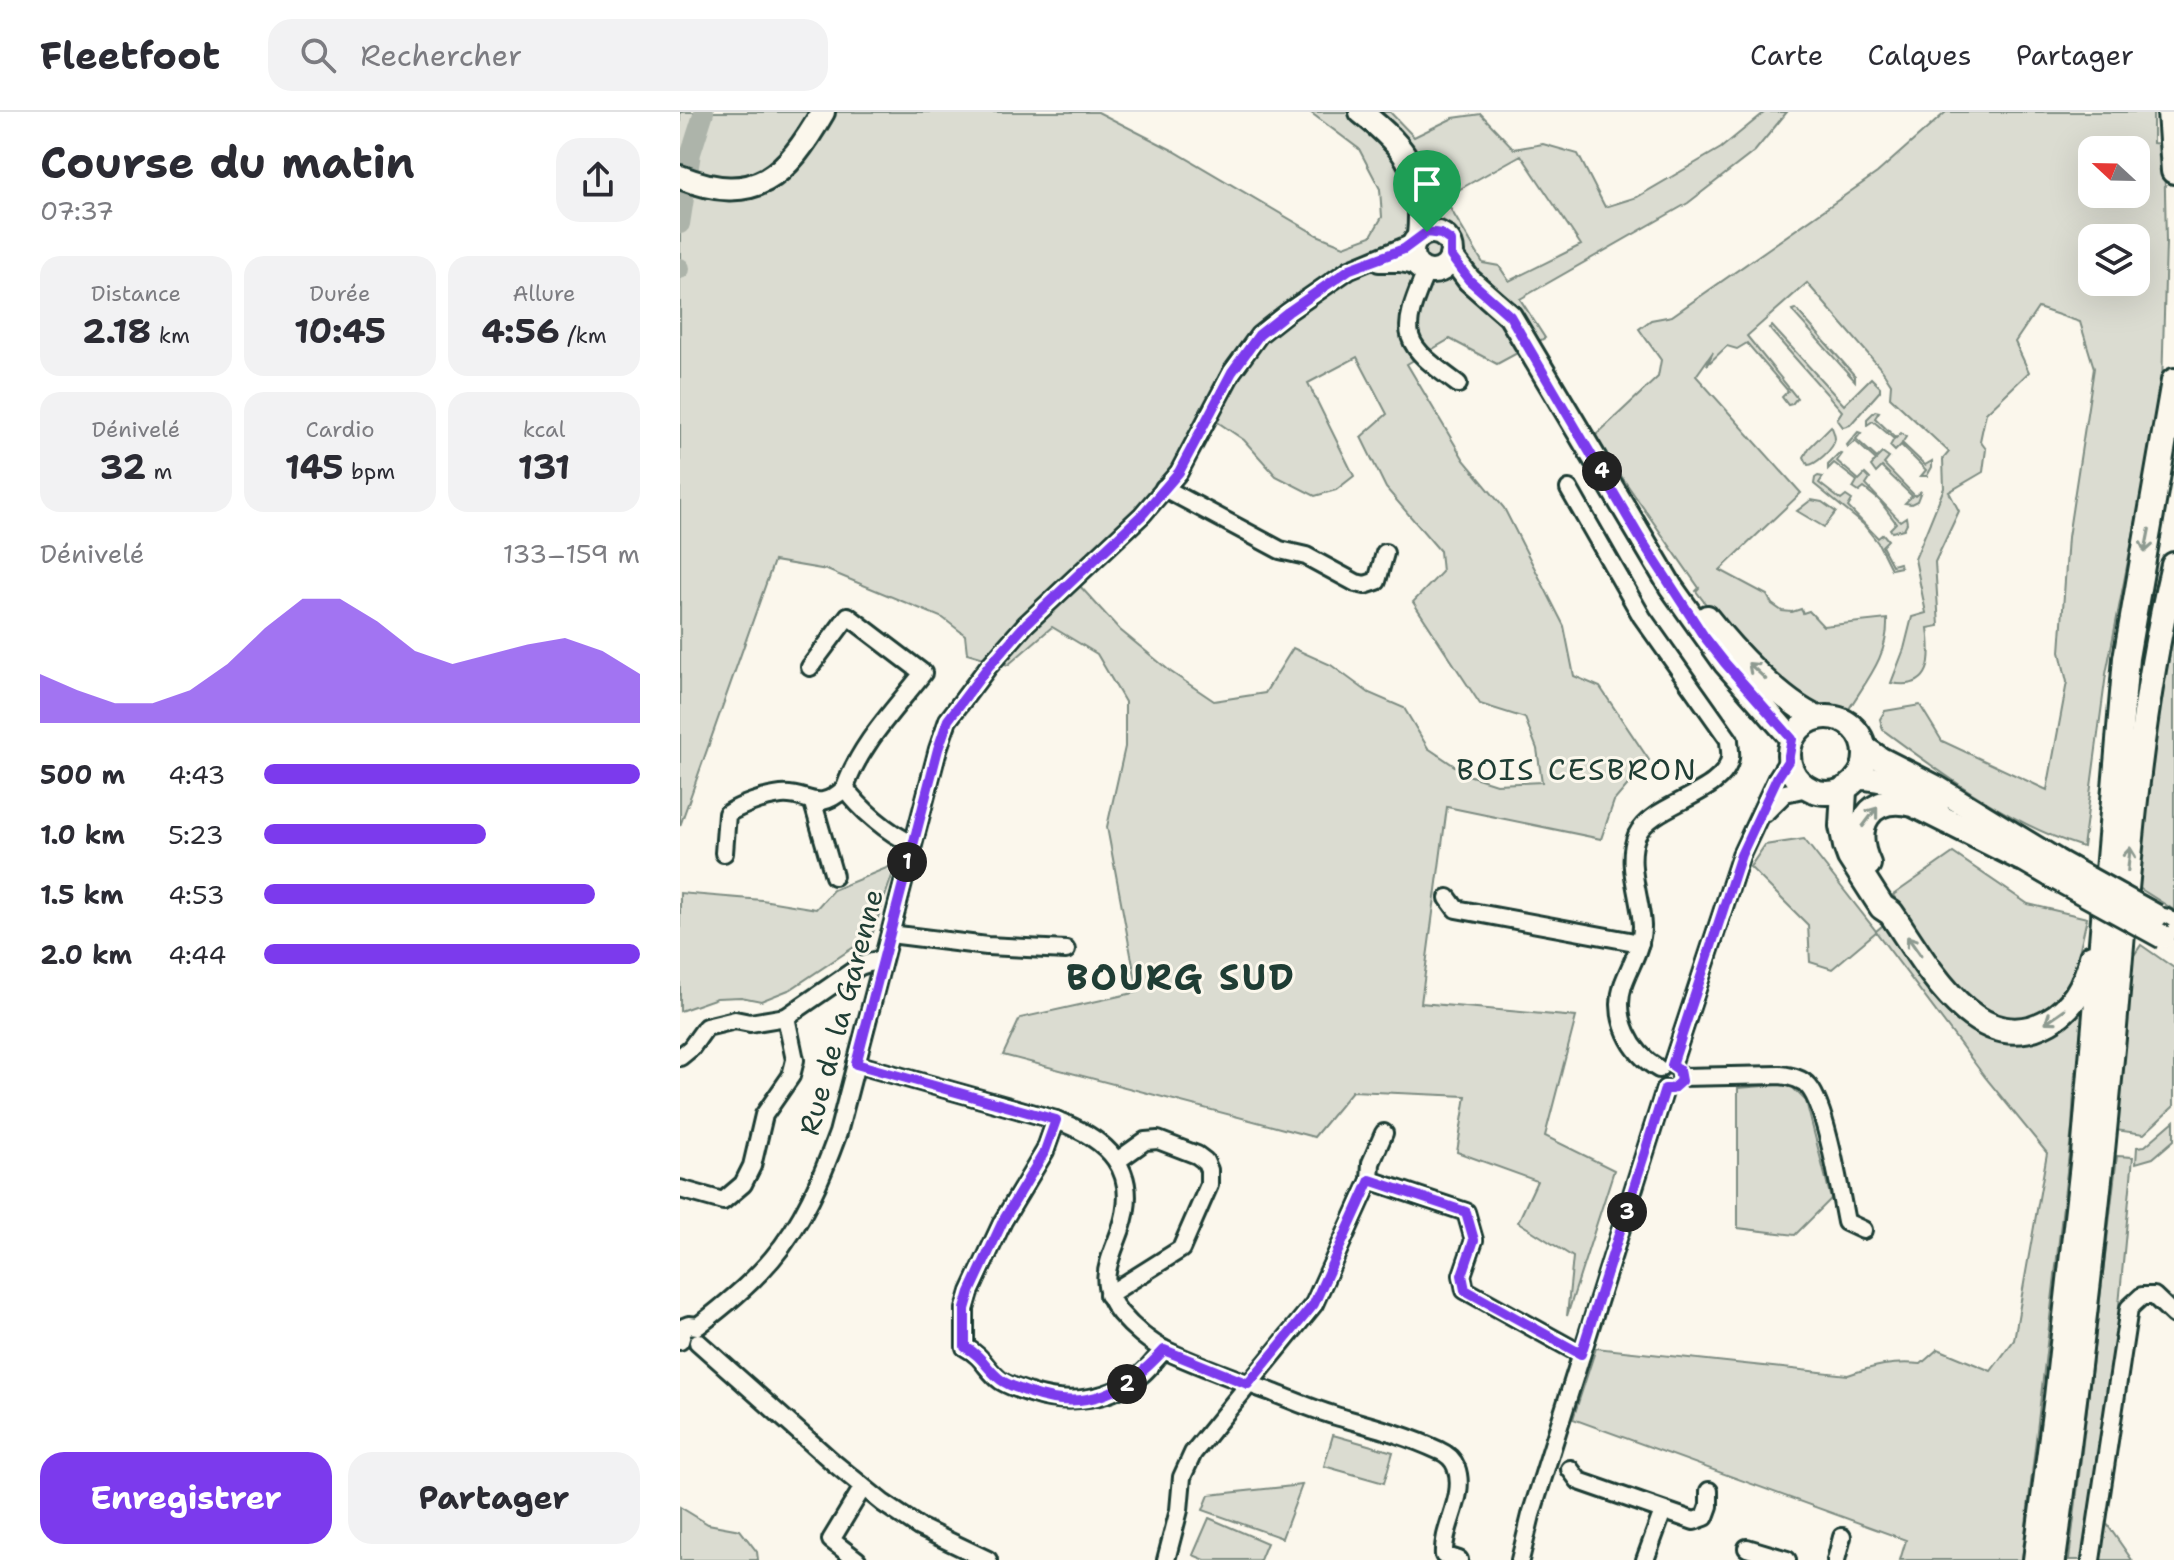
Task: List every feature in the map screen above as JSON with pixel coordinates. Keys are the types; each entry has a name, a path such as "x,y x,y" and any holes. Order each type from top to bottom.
{"highway":[{"path":"2170,112 2174,171"},
{"path":"2036,1560 2071,1276 2126,658 2174,381"},
{"path":"2053,1560 2097,1201 2140,748 2174,565"},
{"path":"1850,784 1842,826 1850,857 1882,907 1891,913 1962,1008 1985,1024 2000,1030 2021,1031 2042,1025 2058,1016 2077,997 2088,972 2097,916 2107,897"},
{"path":"1891,913 1889,903 1864,856 1861,841 1861,829 1867,815 1880,805 1902,801 1913,804 2021,858"}],"main road":[{"path":"690,180 722,189 743,188 764,181 784,168 802,148 823,112"},
{"path":"1361,112 1392,140 1409,162 1421,198 1424,238 1412,255 1469,280 1510,316 1640,538 1703,635 1790,750 1797,779 1807,788 1829,794 1850,784 1877,778 1894,783 2021,858 2054,868"},
{"path":"1424,238 1451,241 1433,266"},
{"path":"1622,504 1736,651 1801,710 1818,718 1847,722 1858,732 1865,748 1881,759 1936,787 2054,868 2169,932"},
{"path":"1790,750 1801,727 1818,718"},
{"path":"1850,784 1862,768 1865,748"}],"street":[{"name":"Rue de la Garenne","path":"690,1337 773,1258 797,1224 827,1164 838,1133 911,843 948,720 963,697 1026,624 1142,515 1179,472 1232,372 1259,335 1336,278 1424,238"},
{"name":"Rue de la Garenne","path":"1366,264 1433,266"},
{"path":"1433,266 1409,312 1410,337 1422,357 1458,384"},
{"path":"1164,488 1280,550 1306,556 1356,583 1365,585 1377,581 1385,553"},
{"path":"1569,489 1642,617 1729,740 1730,761 1720,777 1647,822 1637,835 1633,855 1642,924 1640,943 1623,987 1622,1021 1626,1034 1639,1053 1671,1070 1780,1075 1793,1077 1808,1085 1825,1129 1846,1222 1863,1230"},
{"path":"724,853 727,814 735,809 783,794 813,803 835,798 845,788 850,773 869,742 923,673 848,616 810,667"},
{"path":"1520,1560 1531,1515 1665,1089 1676,1087 1671,1070 1741,855 1790,750"},
{"path":"845,788 853,800 911,843"},
{"path":"1755,825 1785,793 1807,788"},
{"path":"813,803 834,876"},
{"path":"1448,898 1456,909 1640,943"},
{"path":"890,934 987,946 1066,950"},
{"path":"680,1057 691,1048 706,1027 735,1020 750,1023 786,1017 860,966 881,959"},
{"path":"680,1189 723,1201 743,1184 752,1166 764,1115 791,1076 795,1060 786,1017"},
{"path":"856,1064 1056,1120 1096,1138 1123,1172 1127,1201 1106,1272 1108,1295 1130,1323 1164,1350 1335,1416 1372,1424 1442,1452 1452,1459 1458,1470 1459,1489 1443,1544 1448,1558"},
{"path":"1056,1120 1045,1151 1003,1221 970,1292 965,1309 965,1347 979,1355 1001,1381 1035,1394 1066,1400 1092,1398 1117,1390 1141,1375 1164,1350"},
{"path":"1166,1560 1179,1510 1182,1477 1193,1453 1314,1304 1370,1180 1371,1163 1384,1133"},
{"path":"1108,1295 1181,1249 1209,1185 1209,1170 1205,1161 1158,1140 1145,1141 1117,1161"},
{"path":"1370,1180 1466,1212 1474,1240 1462,1275 1465,1290 1581,1354"},
{"path":"2091,1560 2129,1308 2142,1296 2154,1296 2174,1315"},
{"path":"690,1337 863,1487 919,1527 988,1560"},
{"path":"1570,1469 1579,1481 1694,1521 1705,1517 1709,1491"},
{"path":"857,1560 831,1540 863,1487"},
{"path":"1645,1560 1663,1511"},
{"path":"1836,1560 1842,1537"},
{"path":"1747,1548 1766,1557 1787,1560"}],"shaded area":[{"path":"680,112 1098,112 1174,151 1317,235 1344,246 1371,236 1382,217 1380,189 1359,149 1310,112 1390,112 1414,137 1453,118 1481,114 1514,149 1543,144 1578,154 1605,207 1637,197 1721,148 1765,112 1787,112 1755,151 1688,203 1520,299 1545,338 1497,364 1450,339 1407,364 1464,460 1504,508 1564,626 1574,676 1600,687 1649,760 1614,801 1601,839 1447,807 1421,1003 1576,1017 1545,1136 1614,1170 1567,1316 1573,1257 1518,1222 1537,1181 1457,1152 1466,1096 1352,1091 1314,1137 1003,1055 1020,1018 1138,992 1107,827 1125,747 1125,702 1097,654 1052,627 1008,665 967,653 965,635 943,618 827,570 774,561 680,826","holes":["1521,155 1581,245 1509,281 1499,266 1483,263 1444,198","1357,357 1387,414 1361,437 1386,488 1440,551 1442,572 1413,602 1480,704 1525,718 1537,749 1542,782 1496,784 1468,775 1428,748 1404,708 1369,693 1331,665 1293,648 1265,693 1214,701 1171,672 1120,630 1078,584 1162,488 1207,415 1244,440 1276,476 1315,496 1336,490 1354,476 1308,383"]},
{"path":"1946,112 2153,112 2153,143 2164,144 2166,242 2162,387 2106,674 2083,847 2029,825 1978,797 1883,730 1880,719 1885,711 1920,705 1942,741 2047,790 2067,682 2060,652 2068,537 2094,368 2080,322 2038,308 2015,342 2029,372 1986,413 1980,441 1986,449 1983,472 1949,492 1959,511 1935,562 1939,626 1928,628 1930,651 1927,670 1915,682 1905,684 1891,683 1912,617 1926,613 1915,559 1944,488 1943,459 1949,452 1890,397 1891,384 1882,370 1807,283 1747,336 1797,398 1792,404 1788,405 1782,397 1788,391 1747,343 1737,349 1727,346 1707,365 1713,352 1696,376 1801,493 1720,570 1767,595 1772,604 1782,611 1809,611 1823,626 1887,619 1887,633 1880,658 1846,714 1813,710 1723,627 1594,437 1658,377 1661,360 1639,329 1651,320 1672,316 1877,173"},
{"path":"1796,309 1855,376 1855,381 1793,312"},
{"path":"1772,326 1844,405 1871,378 1880,391 1850,425 1843,427 1837,419 1842,411 1773,333 1769,328"},
{"path":"1875,411 1879,412 1875,418 1896,438 1901,433 1906,437 1902,443 1925,465 1932,461 1927,476 1921,476 1926,470 1901,445 1895,451 1890,446 1894,439 1873,421 1867,425 1867,419"},
{"path":"1831,426 1835,439 1831,447 1808,465 1804,457 1809,448"},
{"path":"1858,432 1861,433 1856,439 1877,458 1882,453 1889,458 1884,464 1915,496 1921,491 1917,501 1905,503 1912,496 1882,467 1876,473 1871,466 1876,460 1855,441 1848,447"},
{"path":"1840,453 1837,461 1859,480 1865,474 1870,479 1866,485 1900,521 1906,517 1904,529 1892,532 1890,529 1896,523 1879,500 1864,488 1859,492 1853,488 1857,481 1834,463 1828,469"},
{"path":"1818,476 1823,477 1819,483 1841,500 1846,496 1852,500 1848,507 1878,538 1883,534 1888,540 1882,546 1892,565 1899,563 1901,567 1891,569 1878,543 1863,524 1814,484"},
{"path":"1811,500 1822,502 1836,512 1824,527 1797,511"},
{"path":"2174,630 2174,910 2136,886 2156,726"},
{"path":"1804,839 1876,931 1902,909 1893,895 1953,853 2028,904 2087,918 2077,961 2083,1006 2072,1128 2022,1560 1900,1560 1906,1540 1573,1419 1596,1348 1848,1375 1884,1365 1921,1364 1938,1349 1991,1371 2014,1340 2047,1153 1985,1077 1876,932 1832,969 1810,962 1808,925 1750,867 1765,845"},
{"path":"896,864 872,935 791,989 761,1001 741,997 717,998 680,1011 680,893 762,900 816,909 833,890"},
{"path":"2141,945 2174,968 2174,1106 2144,1134 2115,1130 2124,970"},
{"path":"1789,1084 1806,1101 1831,1199 1795,1235 1738,1228 1738,1088"},
{"path":"2174,1121 2174,1140 2153,1158 2136,1163 2137,1147 2145,1146"},
{"path":"2117,1156 2133,1157 2119,1305 2120,1327 2095,1507 2132,1560 2069,1560"},
{"path":"1333,1435 1393,1452 1384,1483 1324,1466"},
{"path":"1302,1485 1282,1538 1203,1510 1209,1495"},
{"path":"680,1507 708,1524 740,1530 757,1552 758,1560 680,1560"},
{"path":"1209,1518 1267,1543 1260,1560 1205,1560 1193,1555"}],"waterway":[{"path":"680,224 691,153 704,112"}],"district":[{"name":"BOIS CESBRON","path":"1577,770"},
{"name":"BOURG SUD","path":"1181,977"}],"route":[{"path":"1427,232 1441,234 1451,241 1451,256 1469,280 1510,316 1640,538 1703,635 1792,739 1788,761 1741,855 1672,1065 1681,1073 1681,1081 1672,1089 1665,1089 1581,1354 1465,1290 1462,1275 1474,1240 1466,1212 1370,1180 1314,1304 1248,1384 1164,1350 1141,1375 1117,1390 1092,1398 1066,1400 1035,1394 1001,1381 979,1355 965,1347 965,1309 1003,1221 1045,1151 1056,1120 856,1064 911,843 938,749 948,720 988,667 1026,624 1142,515 1179,472 1232,372 1259,335 1350,269 1404,249 1427,232"}]}
